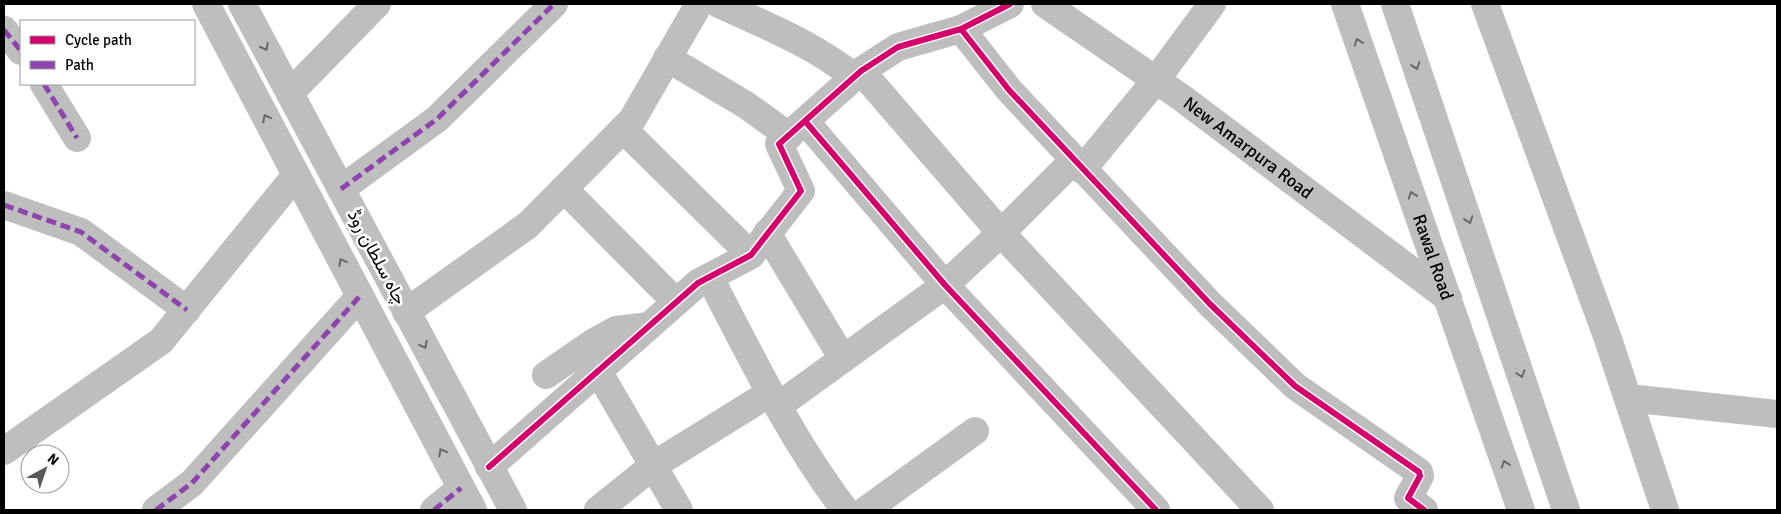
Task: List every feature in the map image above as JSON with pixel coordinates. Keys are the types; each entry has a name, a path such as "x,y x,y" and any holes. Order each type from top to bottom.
{"street":[{"name":"چاہ سلطان روڈ","path":"206,4 467,499"},
{"name":"چاہ سلطان روڈ","path":"242,4 513,510"},
{"path":"290,93 376,4"},
{"path":"341,189 438,119 554,4"},
{"path":"406,312 528,225 624,129 632,120 698,4"},
{"path":"719,4 774,29 842,68 857,74 1001,233 1260,510"},
{"path":"489,467 698,283 751,255 802,191 779,144 857,74 898,47 961,30 1010,4"},
{"name":"New Amarpura Road","path":"1045,4 1156,80 1448,298"},
{"path":"598,510 654,465 843,359 945,285 1078,165 1156,80 1212,4"},
{"name":"Rawal Road","path":"1345,4 1521,510"},
{"path":"1395,4 1566,510"},
{"path":"1484,4 1608,339 1665,510"},
{"path":"4,30 20,50"},
{"path":"961,30 1009,90 1210,304 1295,386 1419,472 1420,476 1409,506"},
{"path":"668,58 746,105 797,128 1156,510"},
{"path":"45,85 77,138"},
{"path":"624,129 751,255"},
{"path":"8,439 161,341 296,175"},
{"path":"564,190 676,302"},
{"path":"4,205 81,232 186,310"},
{"path":"768,233 843,359"},
{"path":"710,278 774,399 824,483 845,510"},
{"path":"156,510 192,483 360,296"},
{"path":"546,375 594,342 616,330 649,326"},
{"path":"598,371 680,510"},
{"path":"1628,398 1777,414"},
{"path":"866,510 975,431"},
{"path":"434,510 467,499"}],"marked path":[{"path":"341,189 437,119 554,4"},
{"path":"4,30 20,50"},
{"path":"45,85 77,138"},
{"path":"4,205 81,232 187,310"},
{"path":"156,510 192,483 360,296"},
{"path":"434,510 461,488"}],"cycle path":[{"path":"489,467 698,283 751,255 801,191 779,144 861,71 898,47 961,29 1010,4"},
{"path":"961,29 1009,90 1210,304 1295,386 1419,472 1420,476 1408,498 1424,510"},
{"path":"805,121 945,285 1156,510"}]}
